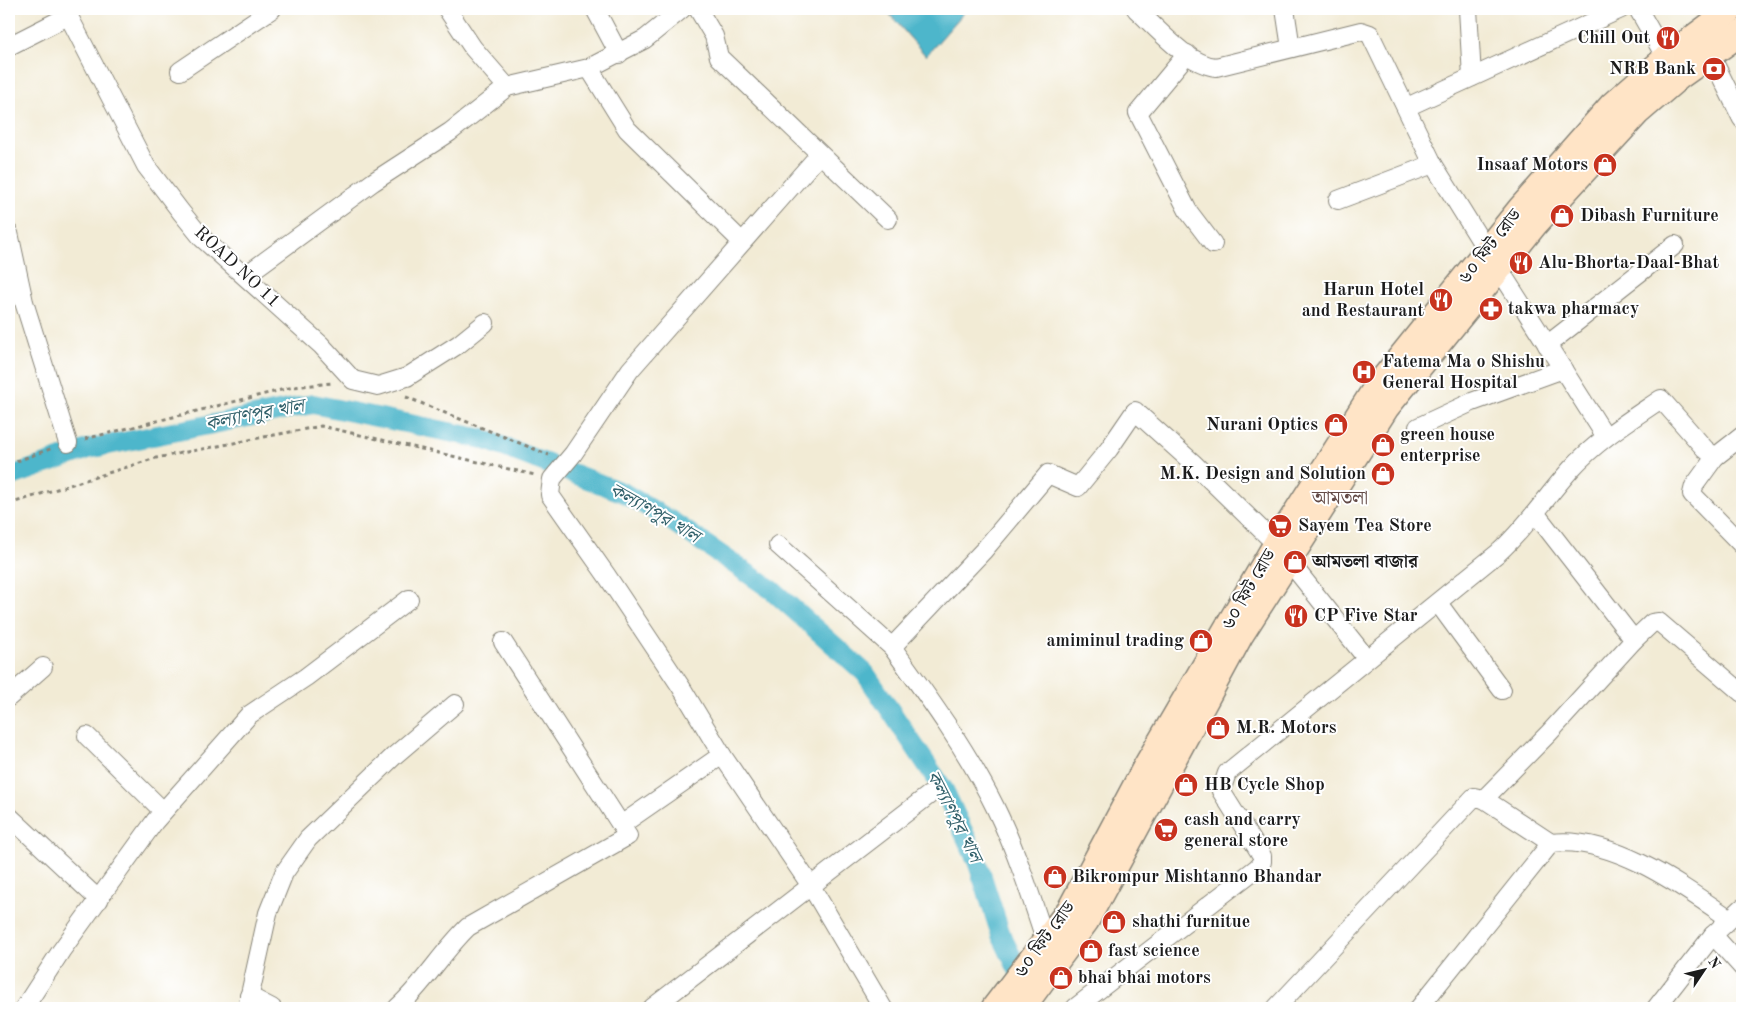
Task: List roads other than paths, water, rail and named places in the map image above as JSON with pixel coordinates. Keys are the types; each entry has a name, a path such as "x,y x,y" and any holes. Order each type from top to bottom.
{"street":[{"path":"180,71 272,9"},
{"path":"447,9 473,48 507,88"},
{"path":"596,9 619,54"},
{"path":"246,275 373,182 450,132 507,88 589,68 645,39 682,9"},
{"path":"698,9 714,36 719,57 819,155 888,219"},
{"path":"1136,9 1187,54 1205,66 1216,67 1362,30 1370,34 1433,164 1606,437"},
{"path":"1285,9 1291,48"},
{"path":"1468,9 1472,77"},
{"path":"1407,107 1620,9"},
{"path":"1638,9 1673,67"},
{"name":"৬০ ফিট রোড","path":"1673,67 1732,9"},
{"path":"9,46 66,12"},
{"name":"ROAD NO 11","path":"66,12 146,166 202,238 246,275 321,344 353,380 378,386 408,377 459,344 485,323"},
{"name":"৬০ ফিট রোড","path":"994,1008 1044,956 1146,766 1288,545 1375,389 1493,260 1612,105 1673,67 1710,54 1742,32"},
{"path":"1187,54 1138,113 1188,211 1213,244"},
{"path":"1710,54 1742,119"},
{"path":"589,68 627,129 741,241"},
{"path":"819,155 741,241 630,370 570,458 552,479 550,495 681,687 722,755 811,886 882,1008"},
{"path":"1338,200 1433,164"},
{"path":"9,233 24,302 68,443"},
{"path":"1547,345 1675,245"},
{"path":"1418,427 1472,402 1563,369"},
{"path":"1075,1008 1257,868 1262,862 1262,856 1221,791 1227,773 1505,548 1536,514 1572,468 1606,437 1661,399 1705,449 1715,457"},
{"path":"892,647 984,550 1048,474 1078,486 1110,448 1135,411 1288,545 1366,659"},
{"path":"1742,436 1715,457 1694,486 1692,494 1742,546"},
{"path":"1536,514 1634,640"},
{"path":"778,545 892,647 947,724 994,805 1015,850 1044,956 1022,1008"},
{"path":"24,1008 163,811 249,715 314,672 409,599"},
{"path":"1438,603 1502,690"},
{"path":"1484,799 1652,623 1659,622 1742,693"},
{"path":"397,1008 417,991 454,941 468,927 628,836 503,642"},
{"path":"9,697 43,667"},
{"path":"272,1008 248,1002 268,913 284,873 308,839 386,763 455,704"},
{"path":"87,736 163,811"},
{"path":"621,825 722,755"},
{"path":"652,1008 929,796"},
{"path":"1276,1008 1474,797 1484,799 1551,843 1564,841 1618,852 1736,913 1713,934 1656,1008"},
{"path":"9,816 99,900"},
{"path":"1419,1008 1551,843"},
{"path":"1713,934 1742,967"}],"water":[{"path":"885,9 967,9 926,56"}],"waterway":[{"name":"কল্যাণপুর খাল","path":"9,477 88,449 313,404 483,439 624,493 670,520 772,590 865,673 944,790 977,861 1001,935 1026,986"}],"place":[{"name":"Chill Out","path":"1668,38"},
{"name":"NRB Bank","path":"1714,69"},
{"name":"Insaaf Motors","path":"1605,165"},
{"name":"Dibash Furniture","path":"1562,216"},
{"name":"Alu-Bhorta-Daal-Bhat","path":"1521,263"},
{"name":"Harun Hotel and Restaurant","path":"1441,300"},
{"name":"takwa pharmacy","path":"1491,309"},
{"name":"Fatema Ma o Shishu General Hospital","path":"1364,372"},
{"name":"Nurani Optics","path":"1336,425"},
{"name":"green house enterprise","path":"1383,445"},
{"name":"M.K. Design and Solution","path":"1383,474"},
{"name":"Sayem Tea Store","path":"1280,526"},
{"name":"আমতলা বাজার","path":"1295,562"},
{"name":"CP Five Star","path":"1296,616"},
{"name":"amiminul trading","path":"1201,641"},
{"name":"M.R. Motors","path":"1218,728"},
{"name":"HB Cycle Shop","path":"1186,785"},
{"name":"cash and carry general store","path":"1166,830"},
{"name":"Bikrompur Mishtanno Bhandar","path":"1055,877"},
{"name":"shathi furnitue","path":"1114,922"},
{"name":"fast science","path":"1091,951"},
{"name":"bhai bhai motors","path":"1061,978"}],"district":[{"name":"আমতলা","path":"1340,499"}]}
